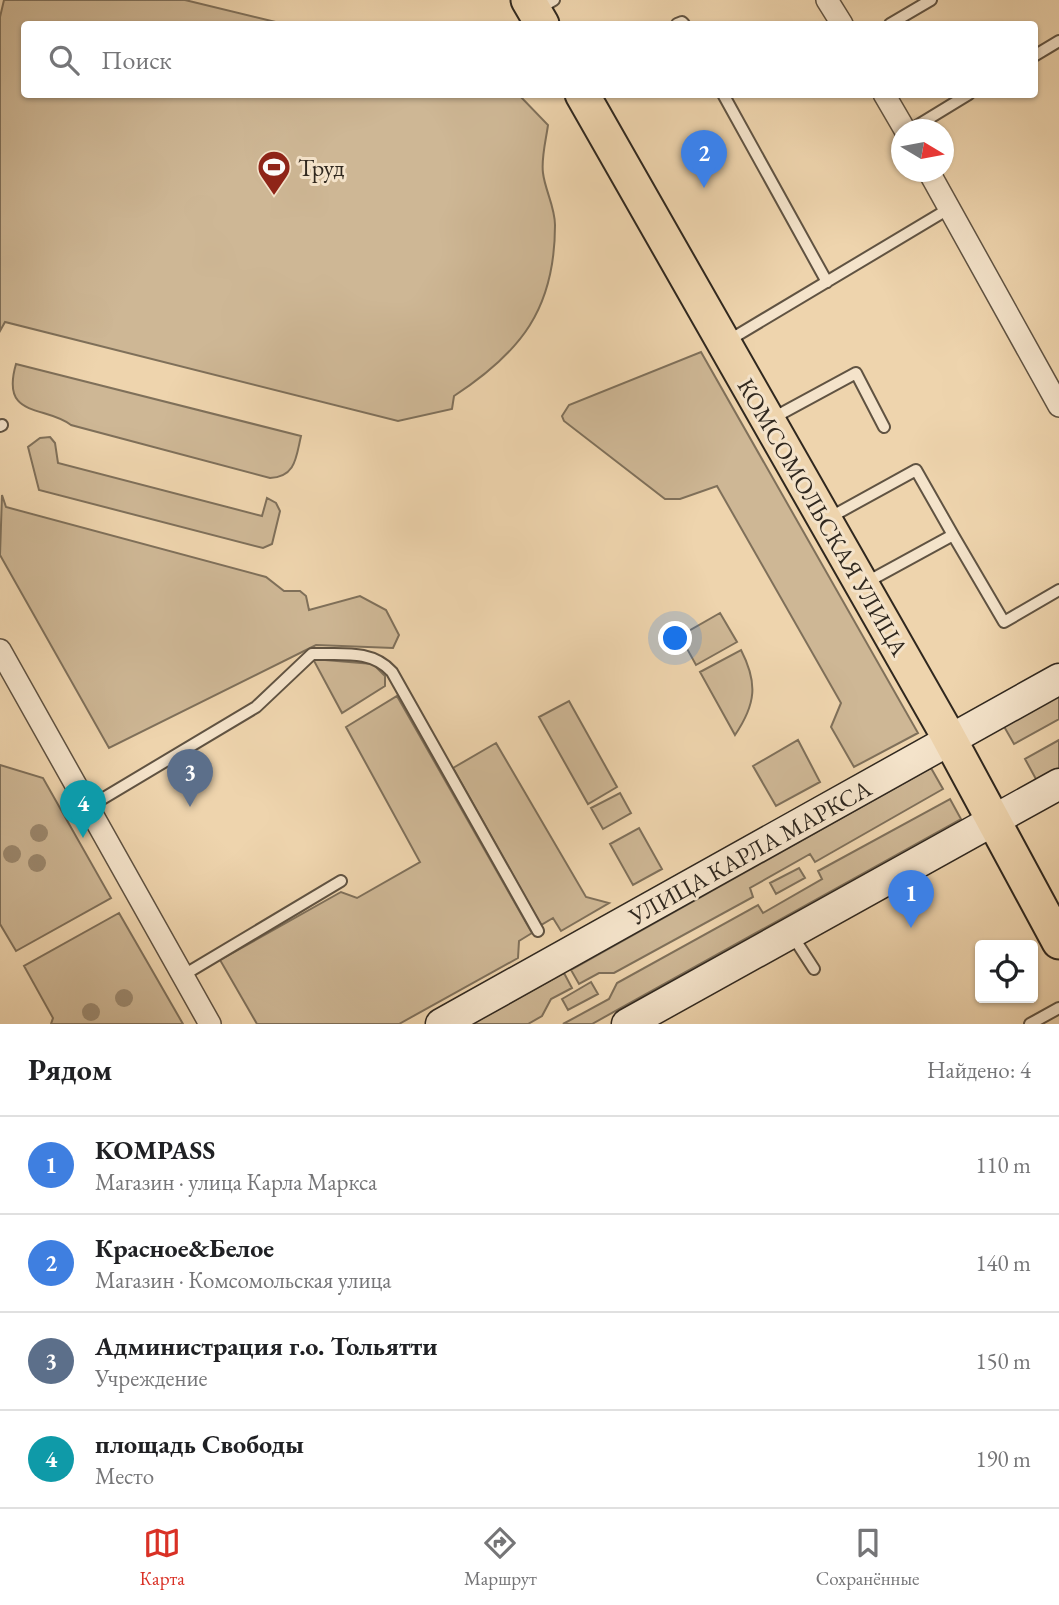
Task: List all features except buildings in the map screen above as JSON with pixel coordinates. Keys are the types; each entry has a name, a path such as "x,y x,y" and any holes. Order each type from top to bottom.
{"main road":[{"name":"КОМСОМОЛЬСКАЯ УЛИЦА","path":"584,98 950,740 1059,942"},
{"name":"УЛИЦА КАРЛА МАРКСА","path":"441,1024 1059,679"},
{"path":"639,1021 790,933 1059,783"}],"street":[{"path":"827,0 840,21"},
{"path":"887,98 900,119"},
{"path":"935,182 1059,406"},
{"path":"0,650 210,1024"}],"lane":[{"path":"895,21 931,0"},
{"path":"1038,54 1059,41"},
{"path":"725,98 827,282"},
{"path":"926,119 962,98"},
{"path":"723,343 950,208"},
{"path":"768,421 856,373 884,427"},
{"path":"824,520 916,470 1004,622 1059,590"},
{"path":"861,585 953,535"},
{"path":"87,807 256,707 312,654 367,656 382,661 392,672 538,931"},
{"path":"182,976 341,881"},
{"path":"790,933 814,970"},
{"path":"1030,1024 1059,1008"}],"shaded area":[{"name":"Труд","path":"4,0 185,0 272,21 21,21 21,98 522,98 548,125 543,167 555,225 549,281 530,326 498,363 454,396 452,409 398,421 5,322 0,331 0,17"},
{"path":"701,352 918,733 854,767 831,727 841,703 717,486 680,499 665,499 564,421 562,416 569,405"},
{"path":"16,364 301,436 296,458 285,474 270,478 71,425 28,408 20,402 14,394"},
{"path":"50,437 55,443 58,463 262,516 267,498 276,503 280,511 272,544 263,548 39,490 28,447 40,438"},
{"path":"2,495 6,507 266,577 284,591 300,591 306,596 309,610 360,596 386,610 399,635 393,648 316,645 109,748 0,555"},
{"path":"720,613 737,642 696,665 680,636"},
{"path":"741,650 750,673 752,693 747,713 735,735 700,672"},
{"path":"313,659 373,664 385,676 385,686 342,713"},
{"path":"1059,691 1059,719 1014,744 1002,723"},
{"path":"397,696 532,933 519,941 518,958 399,1024 257,1024 220,960 341,892 357,898 420,862 346,727"},
{"path":"569,701 617,787 588,804 539,717"},
{"path":"798,740 820,782 776,806 753,766"},
{"path":"1059,740 1059,769 1037,781 1025,759"},
{"path":"496,743 586,897 609,903 561,931 553,918 541,925 453,768"},
{"path":"0,765 43,778 111,898 16,951 0,924"},
{"path":"931,768 943,789 815,862 810,854 750,888 753,897 614,973 599,973 579,984 571,970"},
{"path":"620,793 631,813 603,829 591,808"},
{"path":"950,799 961,819 592,1024 563,1024 609,999 617,983 758,905 763,913 822,879 818,871"},
{"path":"639,828 662,869 633,885 610,844"},
{"path":"799,868 805,878 776,894 770,883"},
{"path":"119,913 183,1024 51,1024 53,1018 24,966"},
{"path":"564,973 572,988 551,999 542,1016 528,1024 472,1024"},
{"path":"591,982 598,994 568,1010 562,999"}],"place":[{"name":"Красное&Белое","path":"704,188"},
{"name":"Труд","path":"274,197"},
{"name":"Администрация г.о. Тольятти","path":"190,807"},
{"name":"площадь Свободы","path":"83,838"},
{"name":"KOMPASS","path":"911,928"}]}
